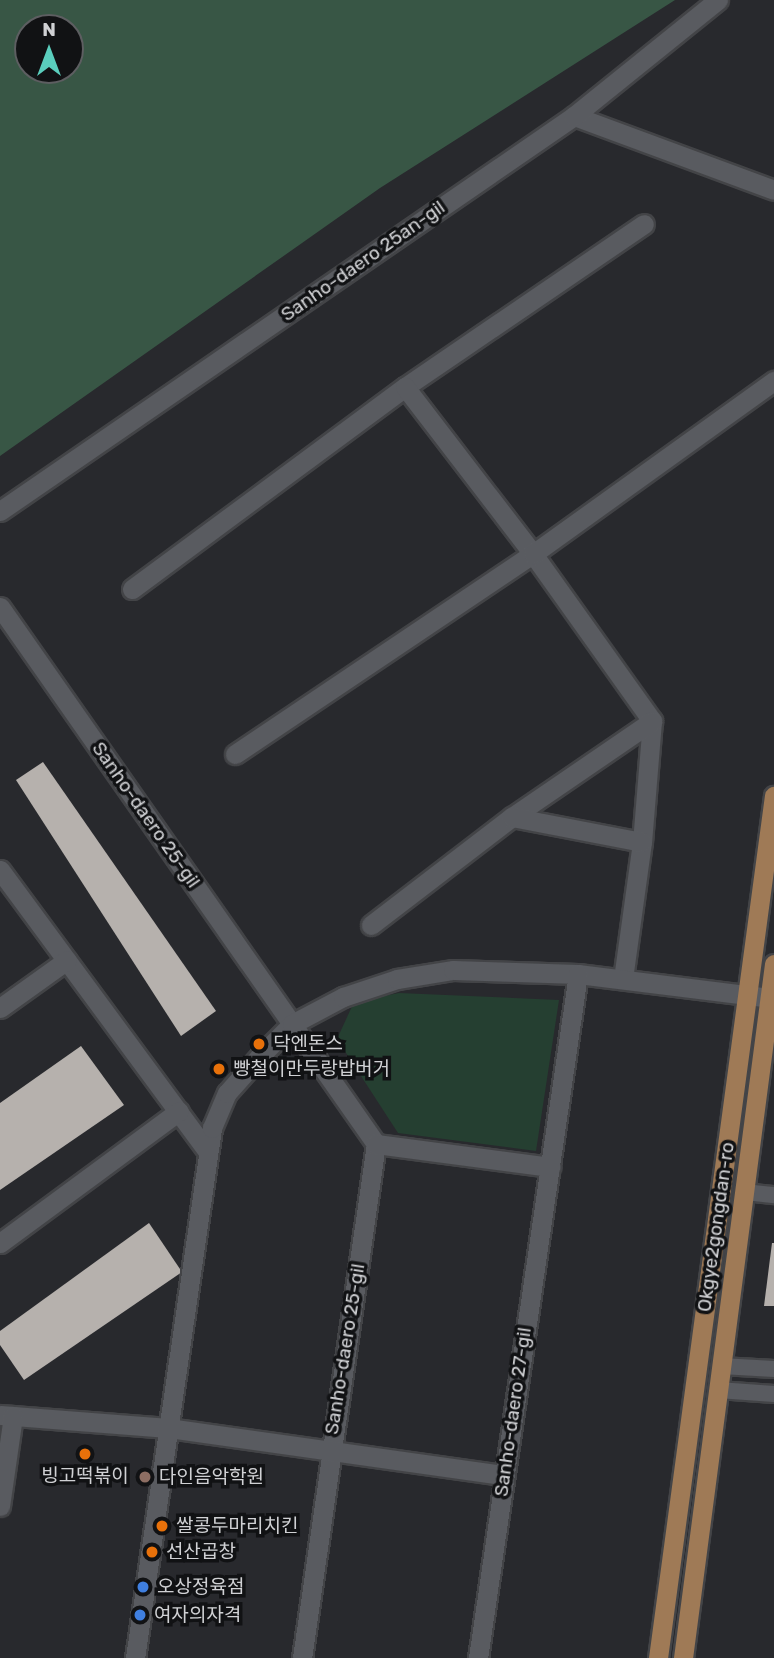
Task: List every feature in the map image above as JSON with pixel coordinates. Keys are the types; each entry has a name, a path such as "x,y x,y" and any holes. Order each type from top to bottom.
{"main road":[{"name":"Okgye2gongdan-ro","path":"658,1658 774,796"},
{"name":"Okgye2gongdan-ro","path":"683,1658 774,964"}],"street":[{"name":"Sanho-daero 25an-gil","path":"0,511 574,116 718,0"},
{"path":"574,116 774,190"},
{"path":"132,589 405,387 645,223"},
{"path":"235,754 533,554 774,381"},
{"path":"405,387 533,554 652,721 642,842 623,979"},
{"name":"Sanho-daero 25-gil","path":"0,607 376,1144 329,1451 302,1658"},
{"path":"371,925 512,817 652,721"},
{"path":"512,817 642,842"},
{"path":"0,870 208,1152"},
{"path":"0,1008 67,960"},
{"path":"135,1658 208,1152 227,1093 292,1024 343,997 397,979 453,970 579,974 770,998"},
{"name":"Sanho-daero 27-gil","path":"478,1658 579,974"},
{"path":"0,1244 179,1111"},
{"path":"376,1144 550,1167"},
{"path":"0,1506 7,1416 168,1428"},
{"name":"Sanho-daero 25-gil","path":"168,1428 504,1475"}],"lane":[{"path":"744,1192 774,1195"},
{"path":"721,1366 774,1369"},
{"path":"718,1391 774,1394"}],"green space":[{"path":"0,0 675,0 380,188 0,456"},
{"path":"399,993 559,1000 536,1151 398,1133 337,1039 354,1002"}],"building":[{"path":"43,762 216,1011 181,1036 16,780"},
{"path":"81,1046 124,1105 0,1190 0,1103"},
{"path":"149,1223 182,1272 24,1380 0,1345 0,1331"},
{"path":"772,1243 774,1306 764,1306"}],"place":[{"name":"닥엔돈스","path":"259,1044"},
{"name":"빵철이만두랑밥버거","path":"219,1069"},
{"name":"빙고떡볶이","path":"85,1454"},
{"name":"다인음악학원","path":"145,1477"},
{"name":"쌀콩두마리치킨","path":"162,1526"},
{"name":"선산곱창","path":"152,1552"},
{"name":"오상정육점","path":"143,1587"},
{"name":"여자의자격","path":"140,1615"}]}
